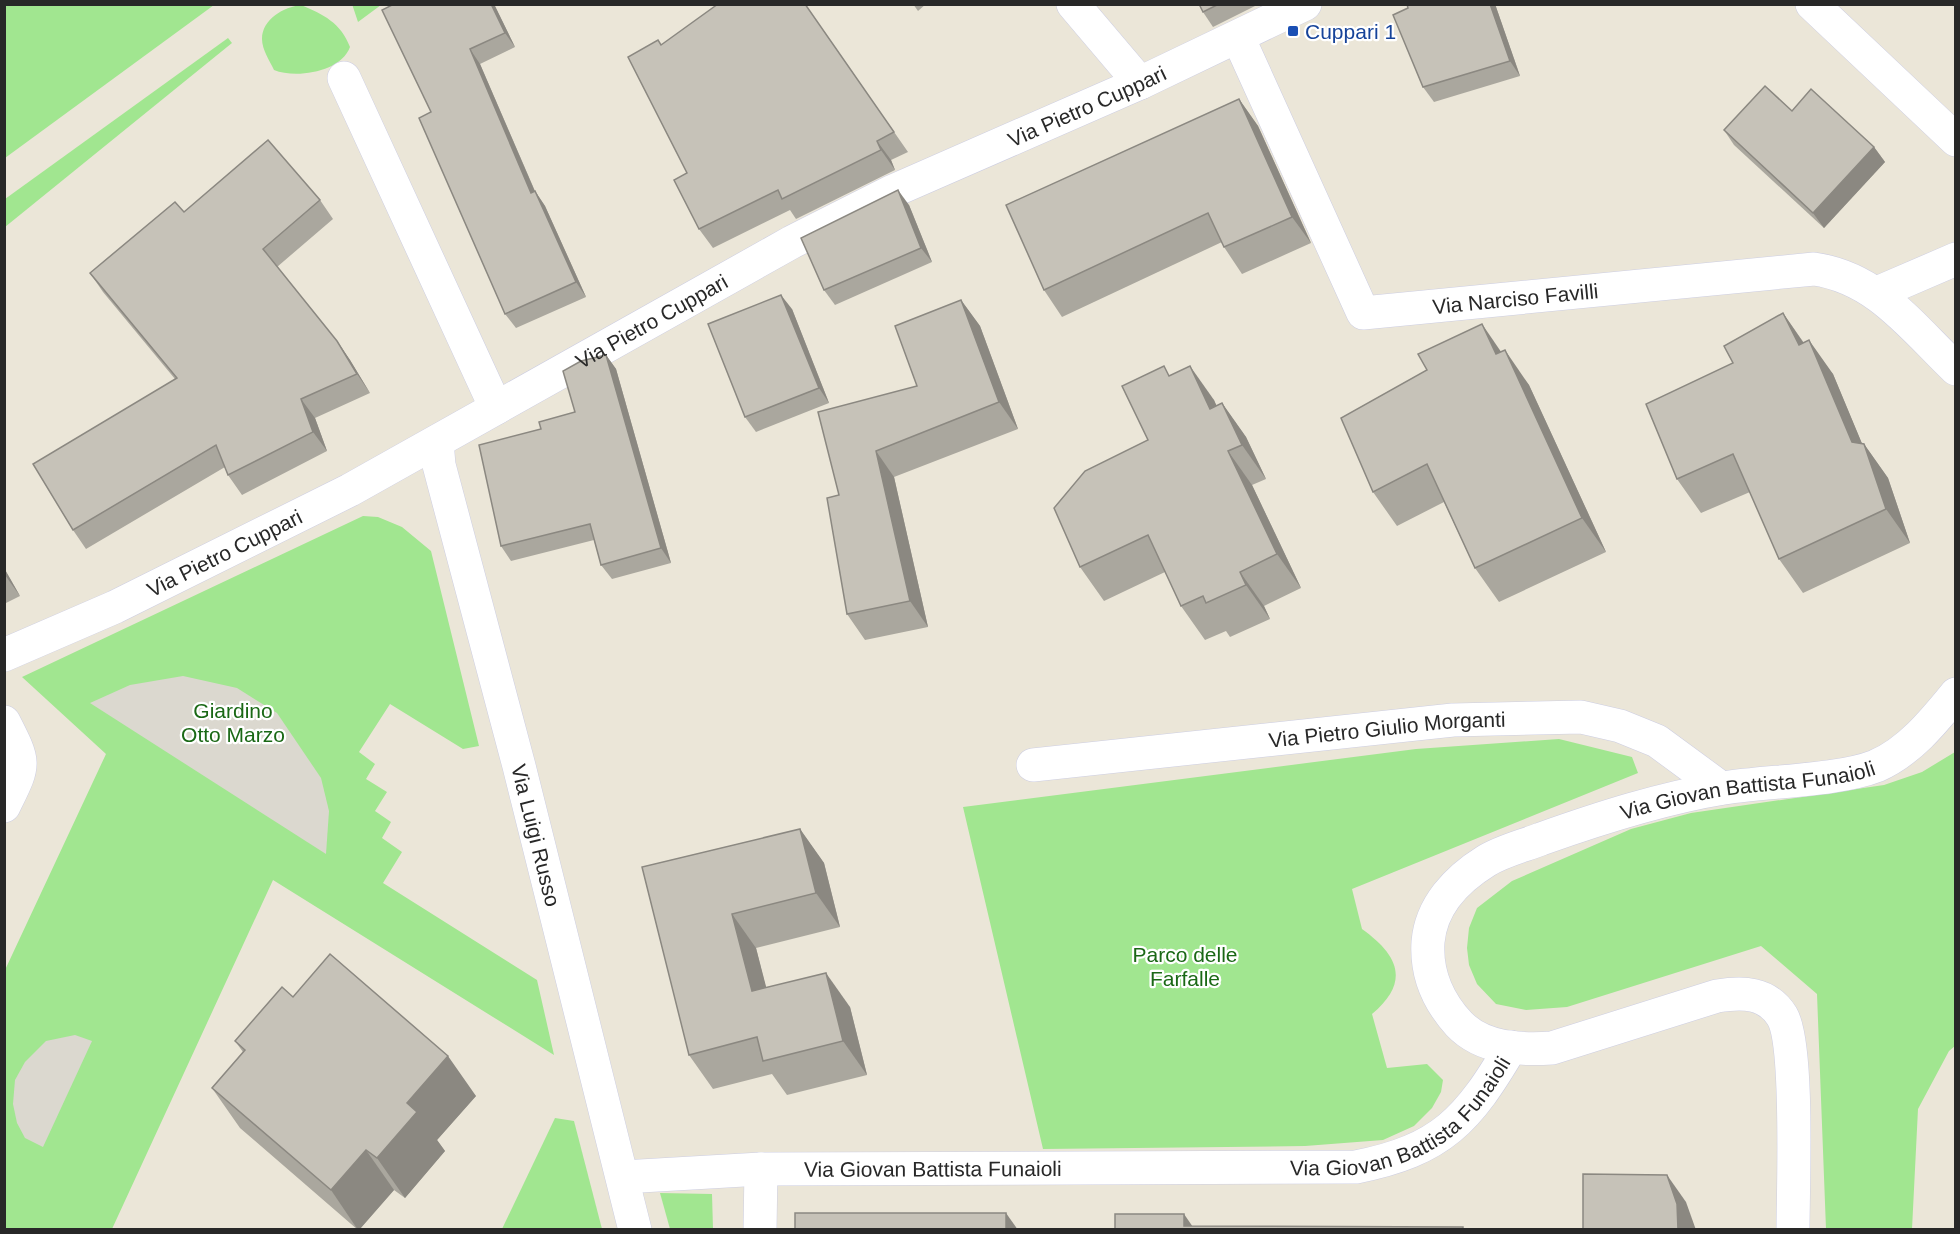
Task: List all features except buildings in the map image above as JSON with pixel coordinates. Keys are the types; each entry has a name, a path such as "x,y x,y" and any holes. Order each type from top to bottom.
{"street":[{"path":"1073,4 1140,84"},
{"name":"Via Pietro Cuppari","path":"4,655 115,607 244,545 437,442 792,242 893,191 1140,84 1305,4"},
{"path":"1812,4 1956,140"},
{"name":"Via Narciso Favilli","path":"1238,37 1363,313 1814,269 1834,272 1855,279 1877,293"},
{"path":"344,78 496,408"},
{"path":"1956,259 1877,293 1956,369"},
{"name":"Via Luigi Russo","path":"437,442 439,465 635,1230"},
{"name":"Via Giovan Battista Funaioli","path":"623,1177 761,1169 1356,1167 1407,1154 1451,1128 1484,1092 1510,1047 1493,1045 1475,1037 1462,1027 1440,1001 1435,990 1429,959 1431,921 1448,893 1488,859 1600,818 1721,788 1824,776 1877,765 1922,734 1956,694"},
{"name":"Via Pietro Giulio Morganti","path":"1033,765 1453,720 1581,717 1620,726 1657,741 1721,788"},
{"path":"4,722 21,758 17,779 4,806"},
{"path":"1510,1047 1552,1048 1718,996 1737,993 1761,997 1781,1015 1788,1028 1793,1101 1793,1230"},
{"path":"760,1230 761,1169"}],"green space":[{"path":"5,4 214,4 214,5 5,158"},
{"path":"352,4 381,4 381,5 358,22"},
{"path":"301,5 330,20 342,32 350,47 345,56 328,68 294,74 274,70 263,47 263,32 275,15 288,8"},
{"path":"228,38 232,43 5,227 5,199"},
{"name":"Giardino Otto Marzo","path":"363,516 378,517 402,527 431,551 479,746 463,749 390,704 359,752 375,764 366,779 387,792 375,811 391,822 382,838 402,852 383,883 537,980 554,1055 273,880 112,1229 5,1230 5,970 106,754 22,677"},
{"name":"Parco delle Farfalle","path":"1559,739 1632,757 1638,773 1352,889 1362,929 1384,949 1395,969 1392,990 1372,1014 1387,1068 1427,1064 1443,1080 1441,1092 1432,1108 1414,1126 1383,1140 1305,1146 1043,1149 963,807 1416,749"},
{"path":"1955,752 1955,1046 1949,1051 1918,1109 1912,1229 1826,1229 1817,994 1761,946 1567,1007 1526,1010 1496,1004 1477,984 1469,965 1467,948 1469,928 1477,908 1512,881 1631,829 1691,813 1884,785 1922,772"},
{"path":"555,1118 574,1121 602,1229 502,1229"},
{"path":"660,1193 712,1194 713,1229 670,1229"}],"shaded area":[{"path":"183,676 237,688 277,713 321,778 329,811 326,854 90,703 130,685"},
{"path":"75,1035 92,1041 43,1147 25,1138 17,1123 13,1104 15,1080 25,1062 46,1041"}],"place":[{"name":"Cuppari 1","path":"1293,31"}]}
